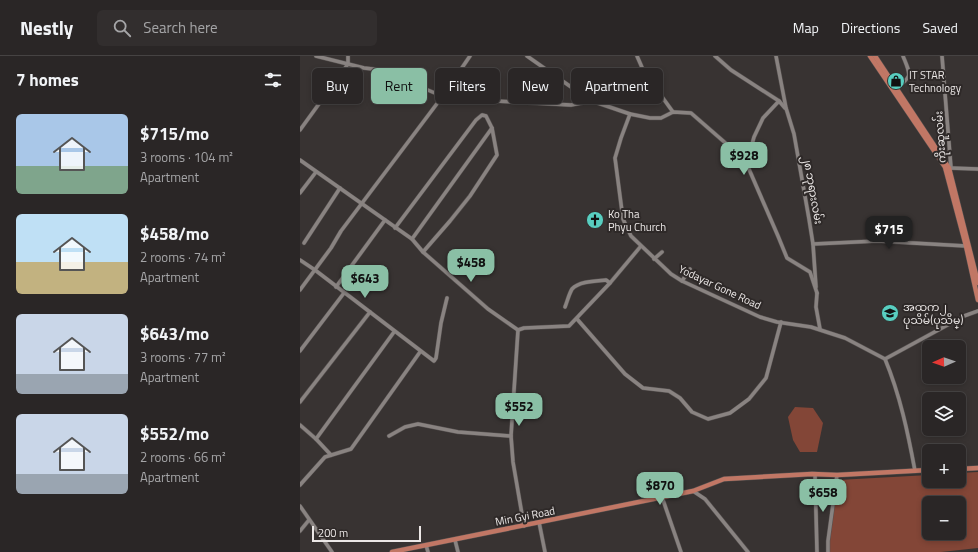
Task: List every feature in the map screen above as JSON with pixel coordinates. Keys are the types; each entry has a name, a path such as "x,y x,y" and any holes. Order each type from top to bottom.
{"main road":[{"path":"870,56 948,168 978,283"},
{"path":"875,56 894,90"},
{"path":"948,168 978,300"},
{"path":"966,469 978,468"},
{"name":"Min Gyi Road","path":"392,552 693,491 724,479 922,470"}],"street":[{"path":"316,56 364,68 400,72 423,88 435,93"},
{"path":"300,130 348,64 348,56"},
{"path":"462,68 470,56"},
{"path":"527,56 571,86"},
{"path":"637,56 644,72 673,112"},
{"path":"715,56 731,70 779,101 786,108"},
{"name":"၂၈ ဘုရားလမ်း","path":"776,56 786,108 794,134 813,244 817,293 816,307 820,329"},
{"path":"894,90 907,81 910,72 903,56"},
{"name":"ကိုးဆူလမ်း","path":"943,57 948,168"},
{"path":"500,101 576,104"},
{"path":"747,163 754,137 762,118 779,101"},
{"path":"300,290 341,231 436,104"},
{"path":"601,104 630,114 650,118 661,118 673,112 691,113 745,160 786,258 810,272 817,293"},
{"name":"Yodayar Gone Road","path":"630,114 615,158 623,219 631,236 654,259 671,274 682,281 760,317 820,329 845,338 885,359"},
{"path":"395,228 476,120 482,115 486,116 492,128 496,155 470,196 423,252"},
{"path":"412,239 492,128"},
{"path":"300,160 412,239 423,252 488,309 518,330"},
{"path":"948,168 978,169"},
{"path":"300,193 316,172"},
{"path":"304,242 340,188"},
{"path":"336,287 385,220"},
{"path":"813,244 877,241 966,246"},
{"path":"518,330 524,328 569,326 610,283 641,246"},
{"path":"654,259 662,252"},
{"path":"300,260 370,312 420,352 434,361 436,358 441,323 447,298"},
{"path":"682,281 690,269"},
{"path":"565,307 573,288 579,284 590,281 606,280 610,283"},
{"path":"300,351 344,293"},
{"path":"915,471 901,405 885,359 964,316 978,311"},
{"path":"300,402 370,312"},
{"path":"577,319 625,374 644,388 669,391 680,398 692,412 708,419 730,413 749,399 766,378 781,322"},
{"path":"518,330 511,436 513,462 524,526"},
{"path":"316,439 394,332"},
{"path":"300,485 325,456 351,449 420,352"},
{"path":"389,436 405,427 418,424 458,432 511,436"},
{"path":"300,425 331,455"},
{"path":"815,474 817,552"},
{"path":"828,552 828,541 837,474"},
{"path":"693,491 705,499 748,552"},
{"path":"662,497 681,552"},
{"path":"300,506 332,552"},
{"path":"300,531 309,520"},
{"path":"539,522 545,552"},
{"path":"456,540 458,552"},
{"path":"426,545 428,552"}],"shaded area":[{"path":"795,407 813,408 823,423 817,452 800,452 793,440 788,417"},
{"path":"978,472 978,548 941,552 828,552 838,480 922,475 922,488 966,488 966,473"}],"place":[{"name":"IT STAR Technology","path":"896,81"},
{"name":"Ko Tha Phyu Church","path":"595,220"},
{"name":"အထက၂ ပုသိမ်(ပုသိမ္)","path":"890,313"}]}
